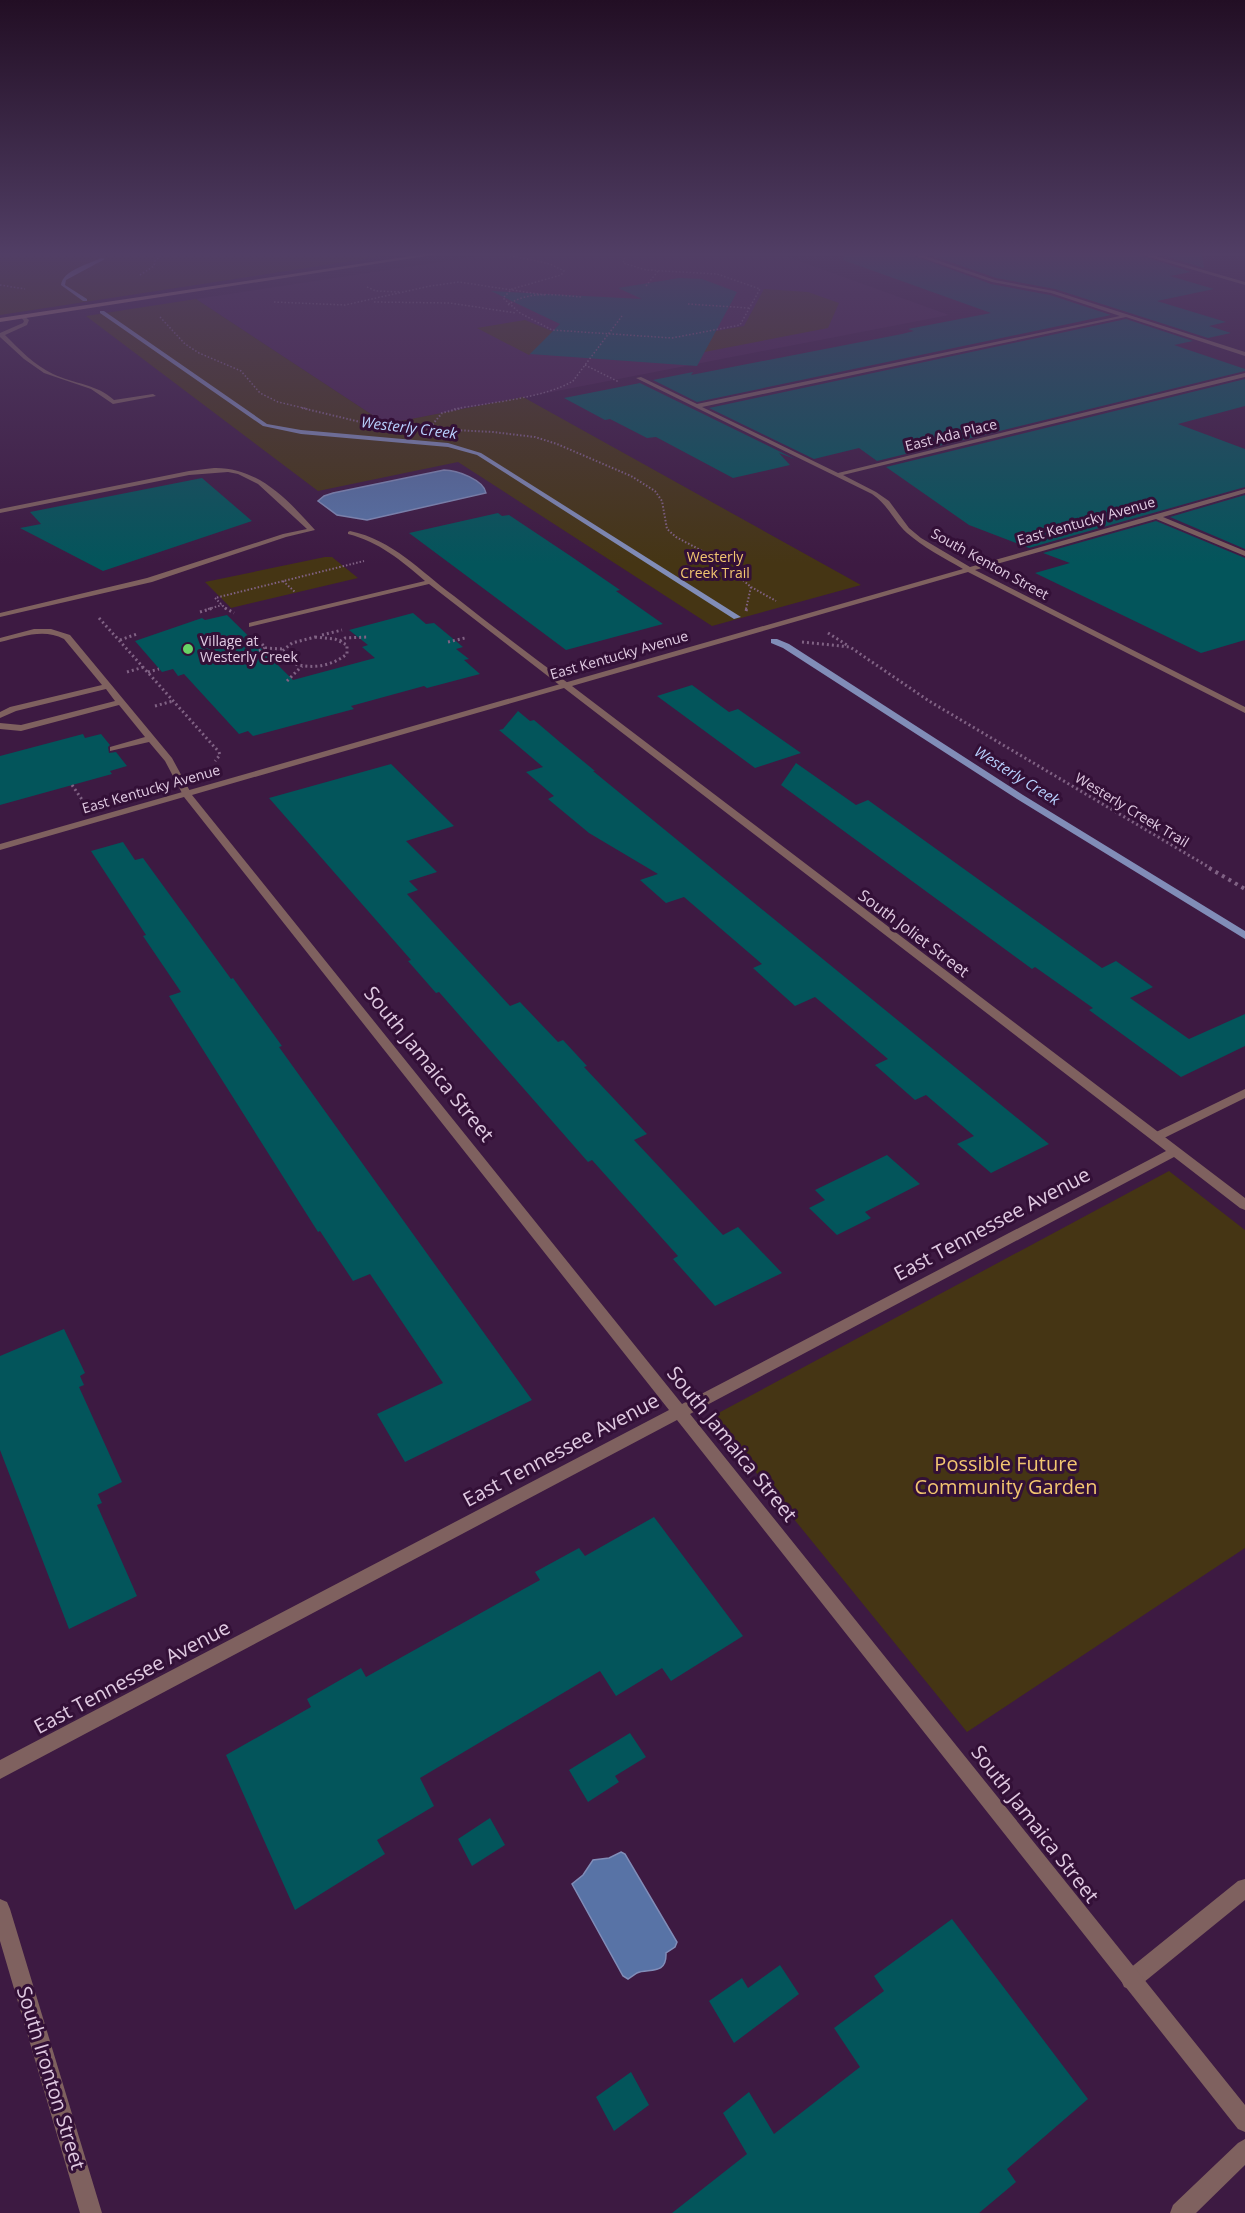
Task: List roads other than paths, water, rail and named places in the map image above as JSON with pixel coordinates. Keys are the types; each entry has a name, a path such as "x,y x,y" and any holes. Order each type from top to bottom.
{"street":[{"path":"26,357 54,376 99,390 113,402 153,396"},
{"path":"697,406 929,357"},
{"path":"32,363 43,360"},
{"name":"East Ada Place","path":"837,475 1245,375"},
{"path":"77,383 87,378"},
{"name":"South Kenton Street","path":"639,378 874,493 891,507 907,529 919,539 967,569 1245,710"},
{"path":"0,511 214,470 239,472 261,483 312,530 285,536 149,580 0,615"},
{"name":"East Kentucky Avenue","path":"0,847 1245,491"},
{"path":"1155,516 1245,554"},
{"name":"South Joliet Street","path":"350,533 363,535 399,555 429,582 1245,1205"},
{"path":"252,625 429,582"},
{"name":"South Jamaica Street","path":"0,640 44,631 62,634 152,738 169,760 186,793 1245,2122"},
{"path":"0,716 13,709 108,686"},
{"path":"0,726 25,727 121,702"},
{"path":"113,749 152,738"},
{"path":"1156,1137 1245,1093"},
{"name":"East Tennessee Avenue","path":"0,1770 1175,1151"},
{"path":"1131,1980 1245,1888"},
{"name":"South Ironton Street","path":"2,1922 92,2213"},
{"path":"1181,2213 1245,2150"}],"water":[{"path":"444,470 475,480 486,493 367,520 337,515 318,501 333,493"},
{"path":"621,1852 625,1854 677,1942 675,1947 666,1953 660,1968 637,1973 628,1979 623,1976 572,1884 583,1875 593,1860 609,1858"}],"waterway":[{"name":"Westerly Creek","path":"167,357 265,425 301,432 448,445 479,454 737,617"},
{"name":"Westerly Creek","path":"774,641 786,646 1020,797 1245,936"}],"place":[{"name":"Village at Westerly Creek","path":"188,649"}],"park label":[{"name":"Westerly Creek Trail","path":"715,566"},
{"name":"Possible Future Community Garden","path":"1006,1476"}]}
